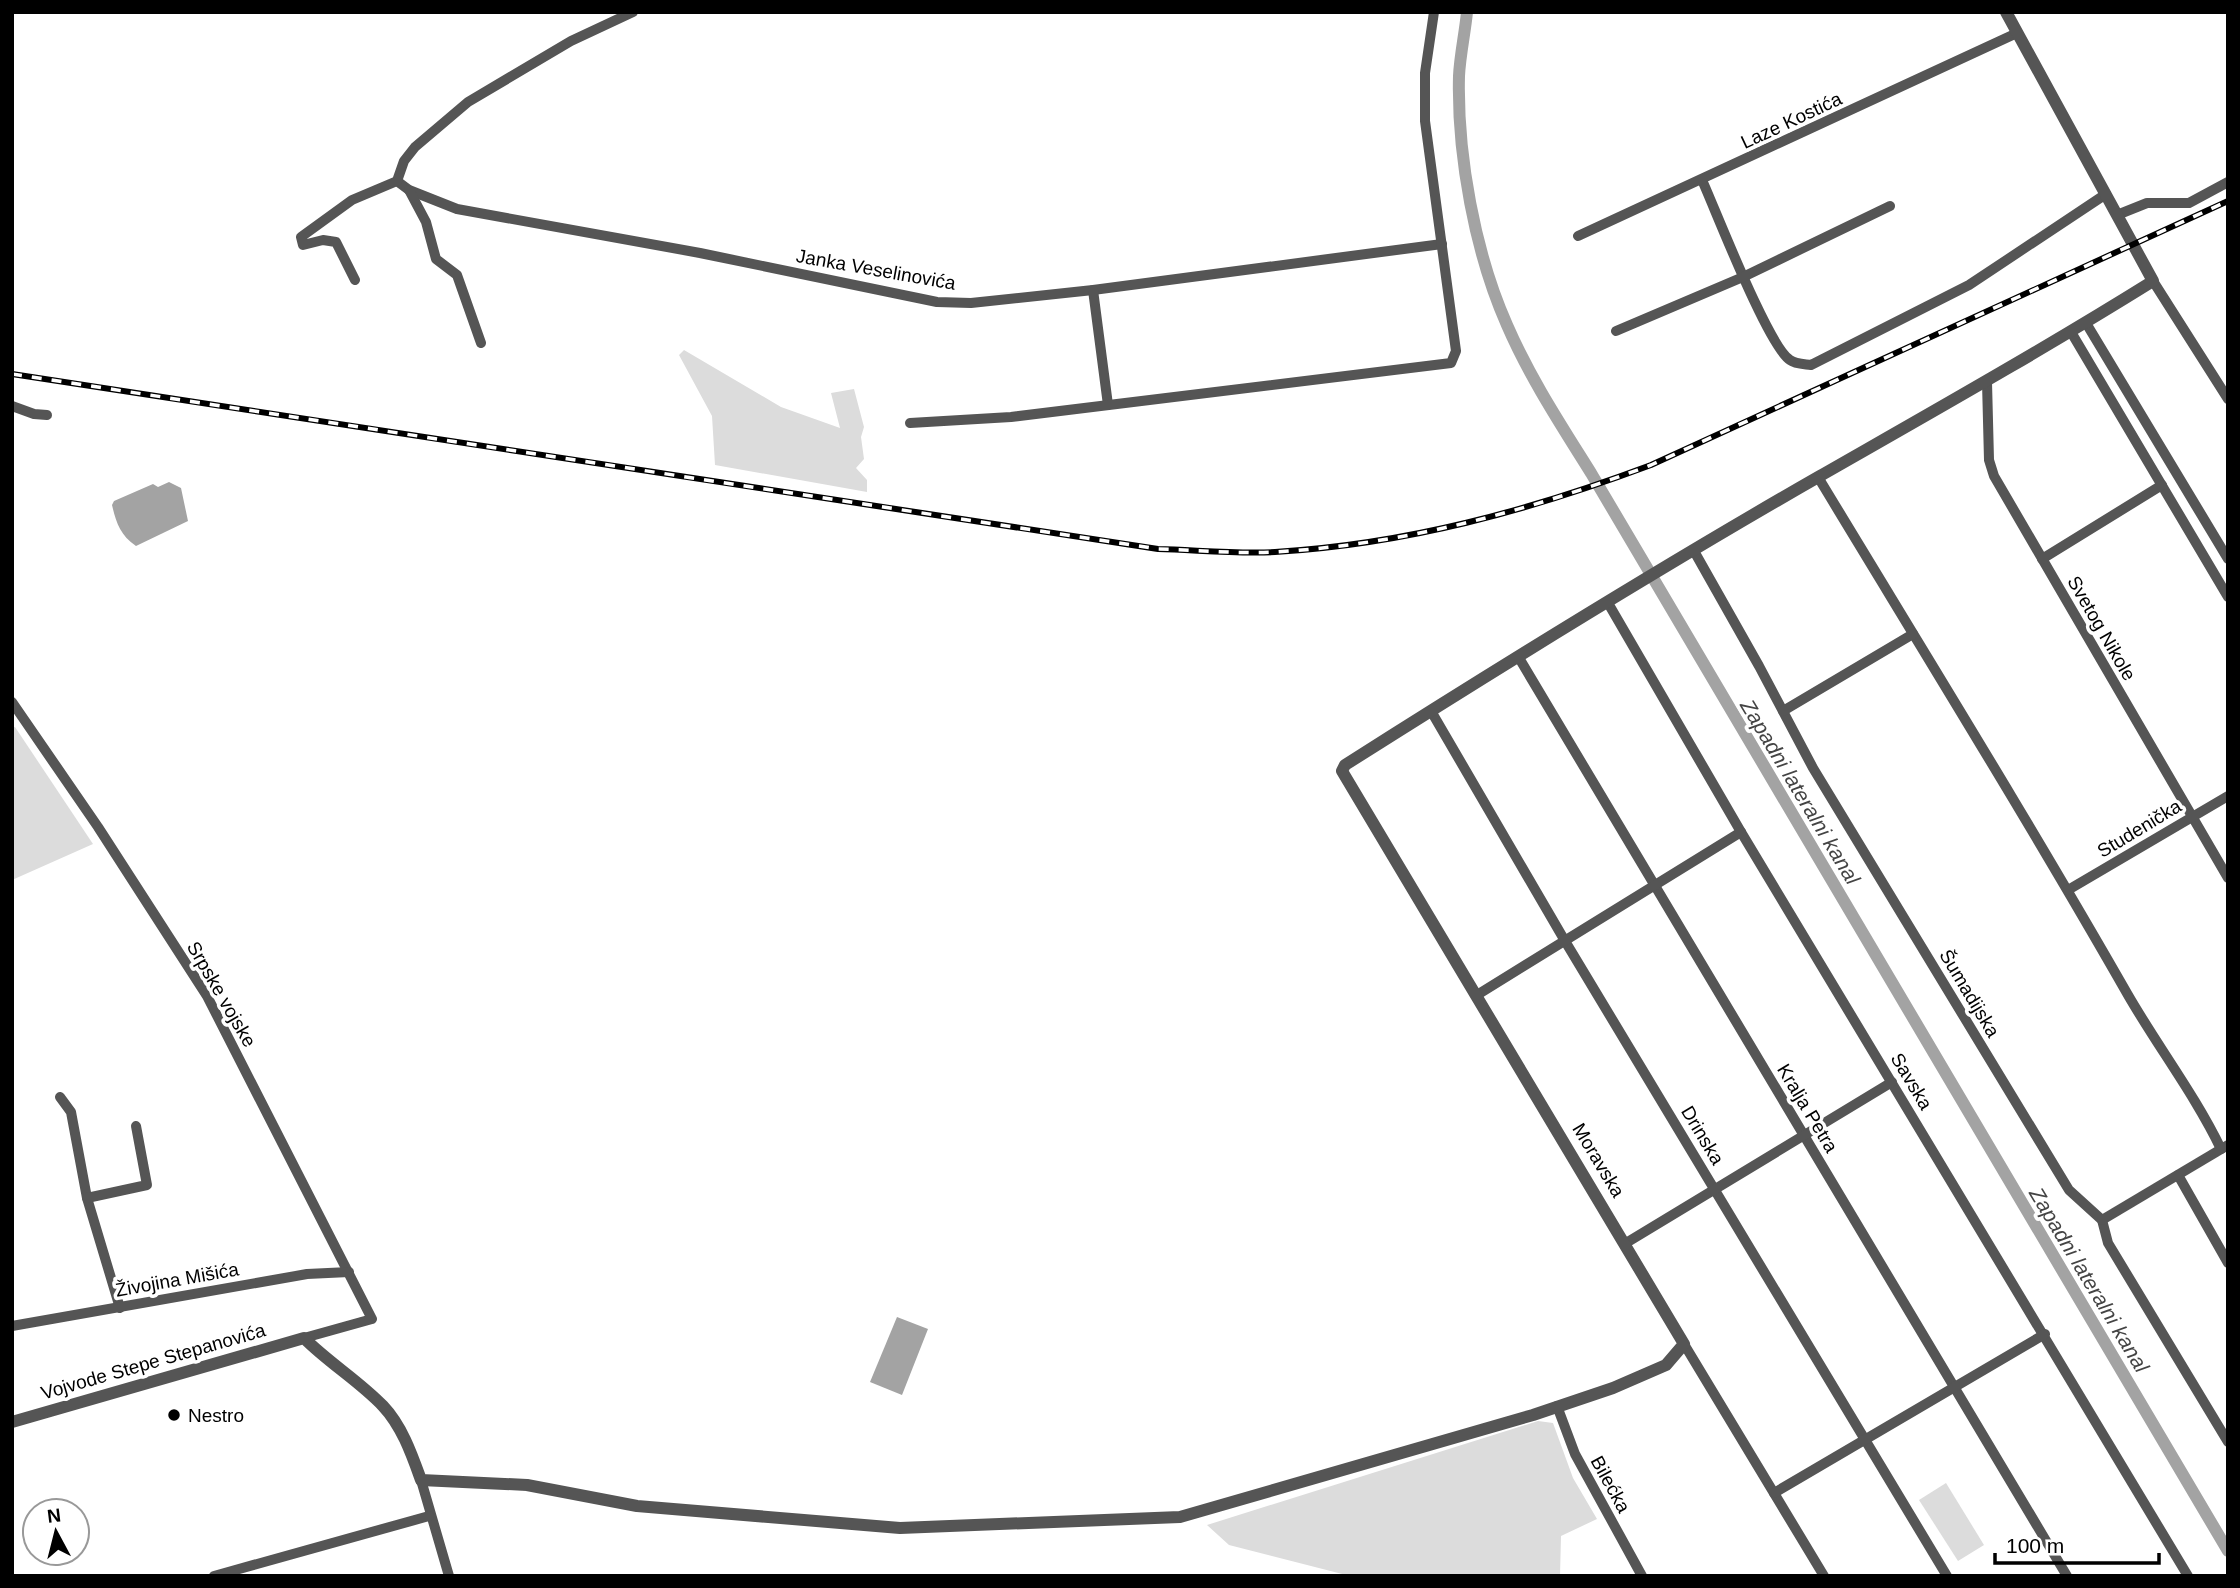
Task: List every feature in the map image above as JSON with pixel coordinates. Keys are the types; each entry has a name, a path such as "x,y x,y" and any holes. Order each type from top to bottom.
{"street":[{"path":"355,280 337,242 323,240 303,245 301,237 352,200 397,181 404,161 415,147 468,102 571,41 634,12"},
{"path":"910,423 1011,417 1451,363 1456,351 1424,95 1434,12"},
{"path":"2006,12 2153,281 2228,399"},
{"name":"Laze Kostića","path":"1578,236 2017,33"},
{"path":"1702,180 1743,276 1780,349 1790,360 1811,365 1969,285 2106,194"},
{"name":"Janka Veselinovića","path":"397,181 410,190 457,209 700,253 937,302 971,303 1093,290 1442,244"},
{"path":"2117,215 2147,203 2189,203 2228,182"},
{"path":"410,190 426,222 436,259 457,275 481,343"},
{"path":"1616,331 1743,276 1890,206"},
{"path":"1431,710 1818,477 1987,383 2153,281"},
{"path":"1093,290 1108,405"},
{"path":"2086,323 2228,559"},
{"path":"2071,332 2228,597"},
{"name":"Svetog Nikole","path":"1987,383 1989,460 1994,476 2190,817 2228,878"},
{"path":"12,406 34,414 47,415"},
{"path":"1818,477 2068,890 2160,1050 2224,1147 2102,1220"},
{"path":"2042,559 2162,485"},
{"name":"Šumadijska","path":"1694,551 1813,768 2069,1190 2102,1220 2108,1244 2228,1442"},
{"name":"Savska","path":"1608,603 1741,832 2188,1576"},
{"path":"1783,712 1913,634"},
{"name":"Kralja Petra","path":"1519,658 2067,1576"},
{"name":"Srpske vojske","path":"12,702 99,827 206,996 372,1320 304,1338"},
{"name":"Moravska","path":"1431,710 1345,765 1342,771 1345,782 1477,995 1824,1576"},
{"name":"Drinska","path":"1431,710 1565,941 1947,1576"},
{"name":"Studenička","path":"2068,890 2228,796"},
{"path":"1477,995 1741,832"},
{"path":"1626,1243 1892,1082"},
{"path":"60,1097 71,1112 87,1198 120,1308"},
{"path":"87,1198 147,1185 136,1126"},
{"path":"2178,1175 2228,1262"},
{"name":"Živojina Mišića","path":"12,1326 307,1274 349,1272"},
{"path":"1774,1493 2045,1334"},
{"path":"304,1338 325,1359 386,1408 411,1452 449,1576"},
{"name":"Vojvode Stepe Stepanovića","path":"12,1422 304,1338"},
{"path":"421,1479 527,1485 637,1506 900,1528 1181,1517 1556,1406 1655,1372 1675,1357 1684,1344"},
{"name":"Bilećka","path":"1556,1406 1575,1454 1642,1576"},
{"path":"214,1576 429,1516"}],"shaded area":[{"path":"684,350 781,407 840,428 831,393 854,389 864,427 861,437 864,459 856,468 867,480 867,492 715,465 712,416 679,355"},
{"path":"169,482 181,488 188,521 136,546 120,528 112,505 114,501 153,484 158,487"},
{"path":"15,727 93,844 12,880 12,728"},
{"path":"897,1317 928,1329 902,1395 870,1382"},
{"path":"1538,1421 1553,1423 1573,1478 1597,1519 1561,1536 1560,1576 1350,1576 1229,1545 1207,1525"},
{"path":"1946,1483 1984,1545 1958,1561 1919,1500"}],"waterway":[{"name":"Zapadni lateralni kanal","path":"1467,12 1459,76 1465,171 1486,267 1516,345 1546,401 2228,1551"}],"railway":[{"path":"12,374 1158,549 1275,552 1372,542 1420,533 1513,511 1605,482 1651,465 2228,201"}],"place":[{"name":"Nestro","path":"174,1415"}]}
